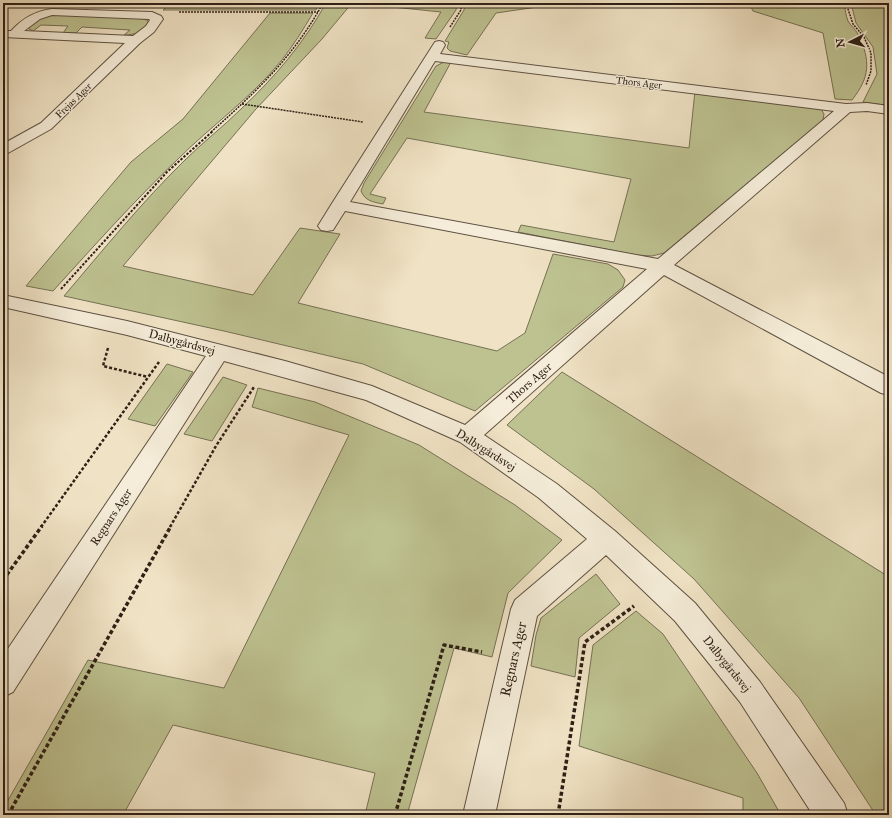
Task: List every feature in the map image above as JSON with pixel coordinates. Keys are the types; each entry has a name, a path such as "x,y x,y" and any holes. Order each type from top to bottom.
{"street":[{"name":"Frejas Ager","path":"3,150 46,126 136,40 150,29 157,19 152,16 52,12 42,13 30,18 9,34"},
{"name":"Frejas Ager","path":"9,34 136,40"},
{"path":"327,226 440,43"},
{"name":"Thors Ager","path":"432,57 846,108 867,107 889,110"},
{"name":"Thors Ager","path":"468,436 662,266 846,108"},
{"path":"339,205 662,266 889,387"},
{"name":"Dalbygårdsvej","path":"3,302 127,328 372,394 468,436 548,491 606,538 686,612 750,692 832,815"},
{"name":"Regnars Ager","path":"3,682 219,352"},
{"name":"Regnars Ager","path":"479,815 524,609 606,538"}],"path":[{"path":"42,310 168,172 242,104 282,63 310,27 323,3"},
{"path":"440,43 461,10 461,3"},
{"path":"846,3 853,24 864,37 871,53 871,71 860,100 846,108"},
{"path":"178,12 318,12"},
{"path":"242,104 389,126"},
{"path":"127,328 110,345 102,366 148,377"},
{"path":"3,580 174,340"},
{"path":"8,815 212,453 268,365"},
{"path":"558,815 585,642 659,588"},
{"path":"395,815 444,645 513,658"}],"green space":[{"path":"171,3 319,3 316,10 163,10"},
{"path":"326,3 352,3 322,39 256,109 123,266 253,295 300,228 340,234 298,303 497,351 525,333 553,254 608,264 618,270 625,280 623,287 475,411 363,364 224,331 64,296 153,192 192,153 234,116 277,72 308,32"},
{"path":"354,3 457,3 456,10 436,39 425,38 441,12"},
{"path":"465,3 565,3 496,13 467,55 450,51 447,48 449,42 445,41 464,10"},
{"path":"749,3 844,3 848,21 858,34 867,61 867,68 862,84 852,100 835,99 823,33 753,11"},
{"path":"851,3 889,4 889,100 884,105 863,102 877,74 873,47 856,23"},
{"path":"270,13 313,13 290,50 257,87 191,147 146,191 53,291 26,286 131,162 183,119"},
{"path":"56,14 140,18 147,20 149,23 135,34 128,35 124,35 130,30 82,27 76,33 63,33 68,26 41,25 33,31 29,29 29,24 36,19"},
{"path":"444,62 451,62 424,112 689,148 695,91 821,109 824,114 823,120 664,253 652,256 636,255 518,232 521,225 614,242 631,179 407,138 370,194 386,198 383,204 373,202 365,197 361,191 364,183 436,66"},
{"path":"167,364 193,372 155,426 128,419"},
{"path":"562,372 889,577 889,815 876,815 799,698 694,579 594,489 507,425"},
{"path":"223,377 247,385 212,441 184,434"},
{"path":"258,388 315,402 419,445 515,505 562,540 508,593 492,657 454,648 407,815 365,815 375,773 173,725 123,815 3,815 3,809 88,660 224,688 349,435 252,407"},
{"path":"596,574 620,604 579,638 575,677 531,666 536,635 541,618"},
{"path":"636,611 663,634 757,773 781,815 743,815 743,798 579,746 593,645"}]}
